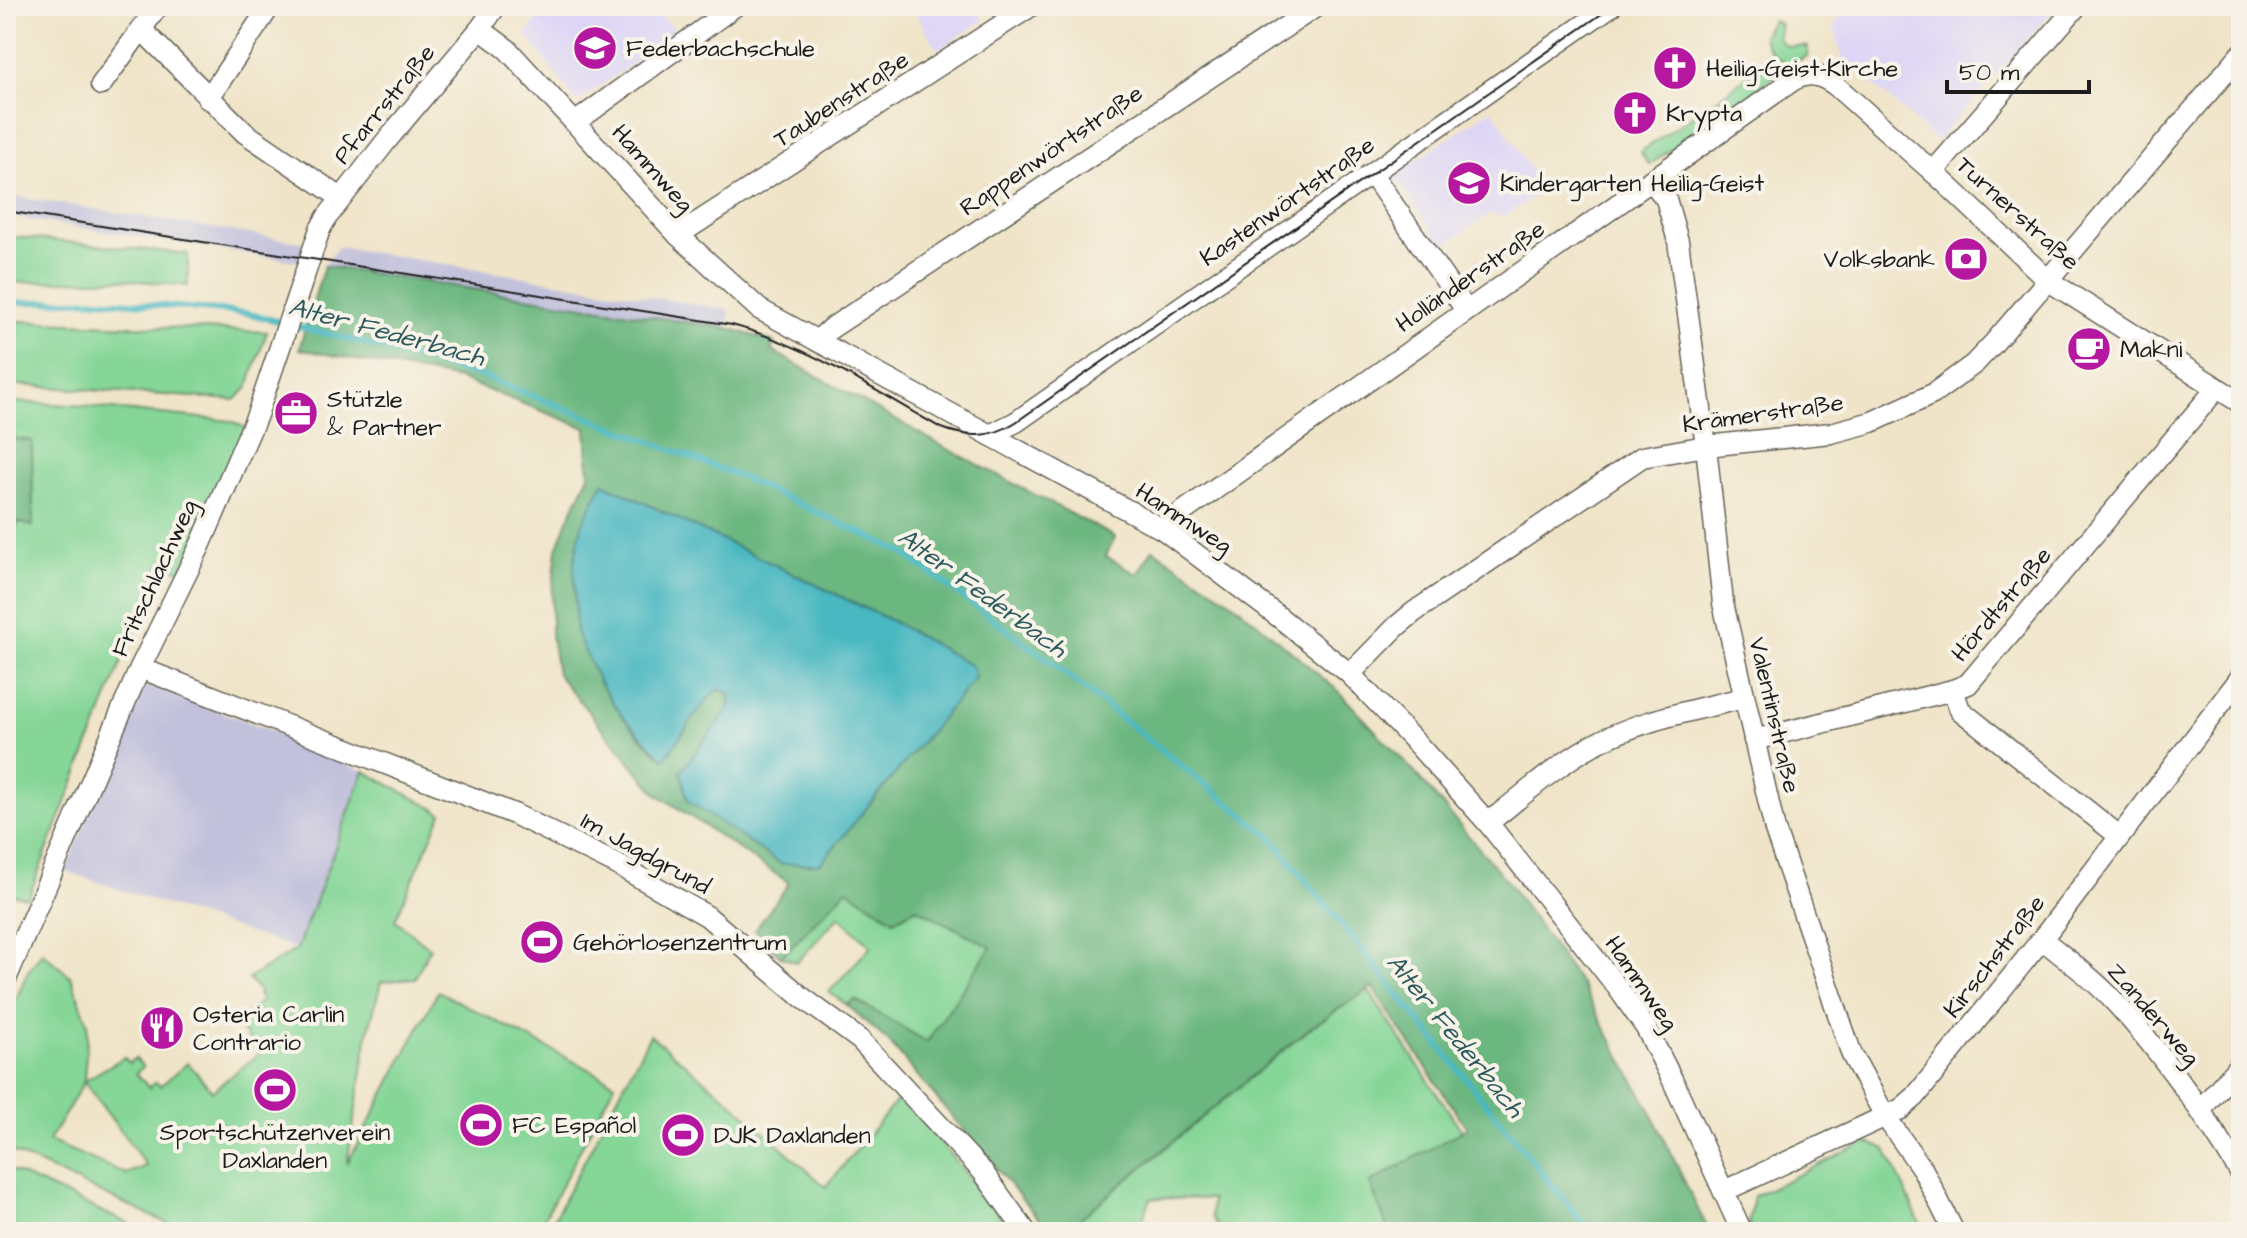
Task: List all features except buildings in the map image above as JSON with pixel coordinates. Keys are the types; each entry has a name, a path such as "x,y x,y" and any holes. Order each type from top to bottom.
{"street":[{"path":"101,85 158,6"},
{"path":"208,99 270,6"},
{"name":"Pfarrstraße","path":"341,198 496,6"},
{"path":"576,122 735,6"},
{"name":"Taubenstraße","path":"678,235 1031,6"},
{"name":"Rappenwörtstraße","path":"817,341 830,329 1012,207 1317,6"},
{"name":"Kastenwörtstraße","path":"990,435 1016,422 1611,6"},
{"path":"1933,172 2077,6"},
{"name":"Hammweg","path":"480,29 507,49 678,235 759,309 1164,530 1350,674 1488,823 1618,988 1646,1028 1742,1232"},
{"path":"142,30 245,133 341,198"},
{"name":"Krämerstraße","path":"1350,674 1414,612 1635,461 1649,455 1706,446 1831,433 1872,422 1913,405 1974,364 2049,281 2241,54"},
{"name":"Turnerstraße","path":"1811,74 1835,85 2049,281 2241,403"},
{"name":"Holländerstraße","path":"1164,530 1177,516 1466,310 1792,81 1811,74"},
{"path":"1372,174 1466,310"},
{"name":"Valentinstraße","path":"1651,180 1666,199 1673,215 1706,446 1723,603 1775,830 1852,1055 1885,1116 1923,1170 1954,1232"},
{"name":"Fritschlachweg","path":"6,979 140,668 257,415 284,343 320,229 341,198"},
{"name":"Hördtstraße","path":"1754,740 1968,684 2217,388"},
{"name":"Im Jagdgrund","path":"140,668 514,814 616,864 707,916 803,998 860,1040 983,1172 1026,1232"},
{"name":"Kirschstraße","path":"1724,1191 1901,1109 1915,1097 2042,939 2241,677"},
{"path":"1953,690 1960,710 2118,835"},
{"path":"1488,823 1555,770 1594,744 1636,726 1743,698"},
{"name":"Zanderweg","path":"2042,939 2112,998 2201,1109 2241,1174"},
{"path":"2201,1109 2241,1063"}],"shaded area":[{"name":"Federbachschule","path":"546,6 651,6 678,32 577,102 526,35"},
{"path":"911,6 975,6 984,20 938,50"},
{"path":"1847,6 2057,6 1937,141 1842,57 1834,26"},
{"name":"Kindergarten Heilig-Geist","path":"1492,109 1544,190 1505,216 1489,214 1443,246 1394,176"},
{"path":"6,195 306,243 301,262 6,216"},
{"path":"338,247 730,310 728,328 324,266"},
{"path":"145,685 338,754 336,761 364,771 297,949 65,871"}],"green space":[{"path":"1772,20 1780,24 1778,38 1789,46 1808,47 1807,56 1791,64 1773,54 1763,36"},
{"path":"1766,63 1775,76 1718,118 1709,105"},
{"path":"1703,109 1711,121 1649,165 1640,152"},
{"path":"6,236 188,254 188,286 121,279 6,283"},
{"path":"324,266 732,329 775,342 771,350 948,449 1115,537 1106,556 1137,574 1153,549 1236,605 1337,690 1416,774 1506,880 1582,986 1652,1114 1709,1232 1389,1232 1370,1183 1467,1128 1372,987 1310,1028 1064,1232 1050,1232 889,1042 847,1005 855,1000 927,1042 991,947 917,908 894,920 847,889 781,957 755,930 789,883 657,794 557,674 551,636 557,549 589,475 586,428 459,379 299,349","holes":["975,678 681,771 731,705 729,693 719,689 712,694 664,759 628,723 599,682"]},
{"path":"6,322 267,332 247,389 235,400 6,384"},
{"path":"6,403 231,421 246,428 181,570 160,566 28,898 6,893 6,551 18,522 33,526 32,441 6,437"},
{"path":"6,437 32,441 33,526 18,522 6,551"},
{"path":"364,771 442,813 395,920 430,948 415,978 381,982 368,1033 347,1164 438,991 615,1083 537,1232 186,1232 6,1149 6,1024 27,973 42,952 71,977 88,1024 84,1081 124,1057 129,1063 135,1058 143,1067 136,1073 149,1088 156,1082 160,1086 188,1063 212,1091 260,1053 236,1023 262,1001 258,995 260,992 248,979 297,949","holes":["84,1082 146,1166 126,1174 49,1141"]},
{"path":"847,888 894,920 917,908 992,947 927,1042 855,1000 847,1005 829,992 871,946 839,916 797,962 781,957"},
{"path":"1368,990 1462,1131 1370,1183 1389,1232 1221,1232 1211,1216 1212,1199 1151,1198 1138,1232 1064,1232 1310,1028"},
{"name":"DJK Daxlanden","path":"650,1035 728,1099 826,1187 902,1094 1012,1232 547,1232"},
{"path":"1866,1142 1886,1149 1924,1232 1753,1232 1749,1222 1754,1196"},
{"path":"6,1168 147,1232 6,1232"}],"water":[{"path":"603,483 894,622 972,666 975,678 820,864 781,864 688,801 681,772 731,705 729,693 719,689 713,693 664,759 623,717 599,682 576,632 574,562 582,525"}],"waterway":[{"name":"Alter Federbach","path":"6,303 98,300 246,313 367,344 484,377 741,477 902,552 1052,663 1270,836 1590,1232"}],"tram line":[{"path":"6,211 732,325 813,356 939,427 969,435 988,434 1016,422 1613,6"}],"place":[{"name":"Federbachschule","path":"595,48"},
{"name":"Heilig-Geist-Kirche","path":"1675,68"},
{"name":"Krypta","path":"1635,113"},
{"name":"Kindergarten Heilig-Geist","path":"1469,183"},
{"name":"Volksbank","path":"1966,259"},
{"name":"Makni","path":"2089,349"},
{"name":"Stützle & Partner","path":"296,413"},
{"name":"Gehörlosenzentrum","path":"542,942"},
{"name":"Osteria Carlin Contrario","path":"162,1028"},
{"name":"Sportschützenverein Daxlanden","path":"275,1090"},
{"name":"FC Español","path":"481,1125"},
{"name":"DJK Daxlanden","path":"683,1135"}]}
